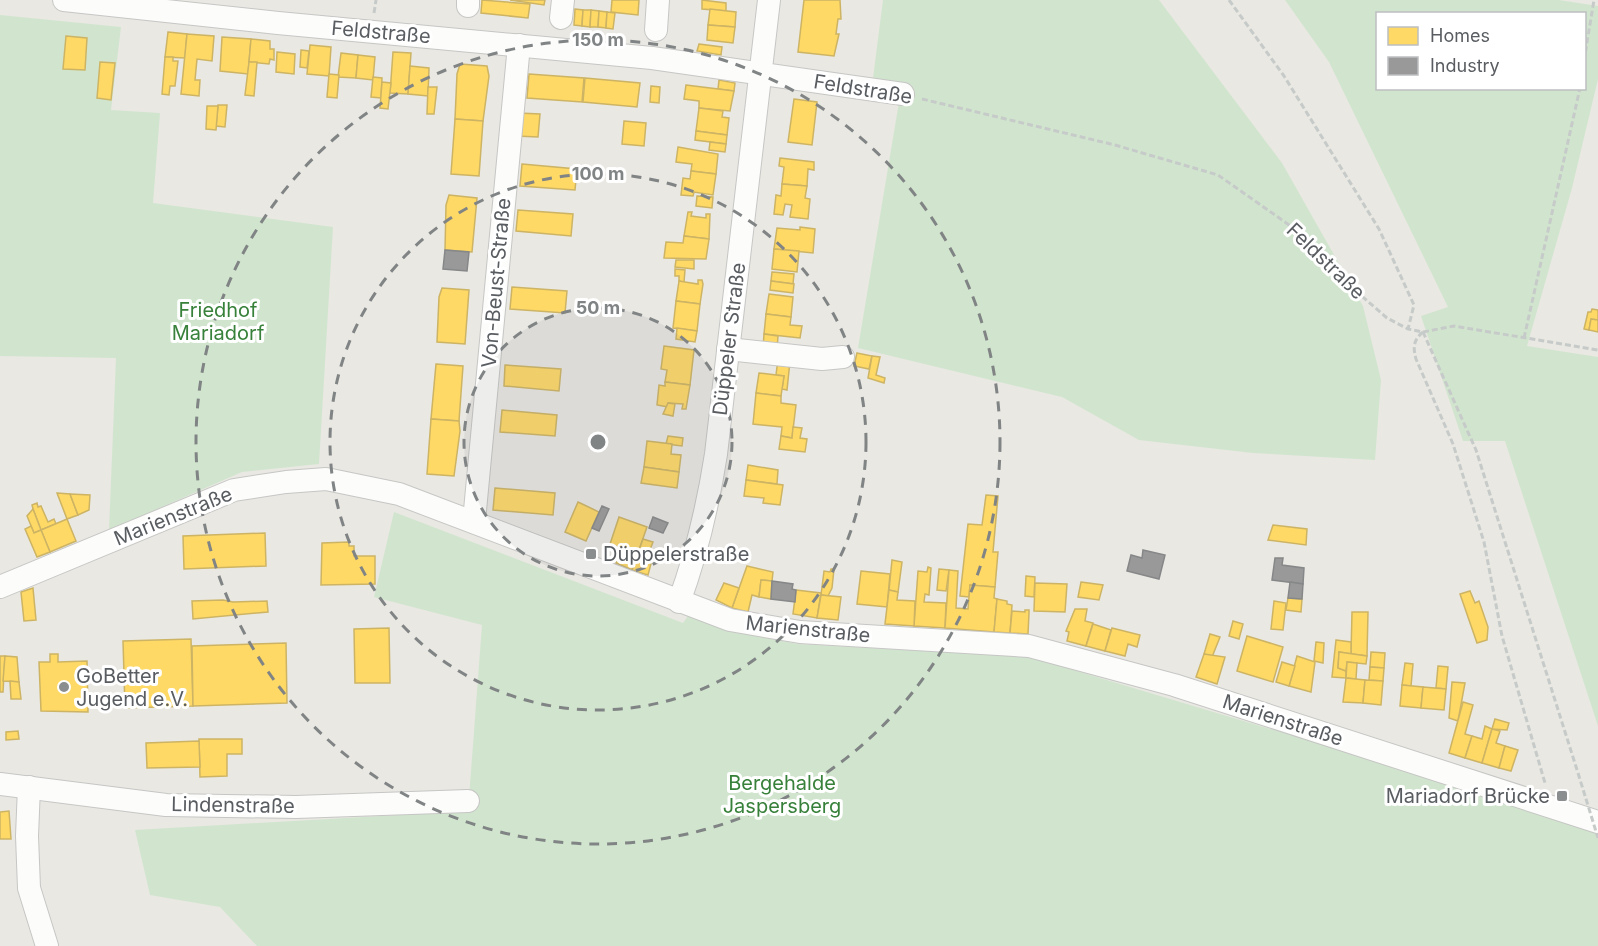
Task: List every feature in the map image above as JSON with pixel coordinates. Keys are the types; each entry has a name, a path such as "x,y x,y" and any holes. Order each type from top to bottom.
{"street":[{"name":"Feldstraße","path":"76,0 278,23 652,58 903,94"},
{"path":"656,30 658,0"},
{"name":"Düppeler Straße","path":"679,602 695,559 707,509 769,0"},
{"name":"Von-Beust-Straße","path":"474,521 519,45"},
{"path":"728,349 822,359 843,357"},
{"name":"Marienstraße","path":"0,587 234,490 286,482 326,480 399,494 730,620 800,632 1029,646 1173,685 1553,805 1598,822"},
{"name":"Lindenstraße","path":"0,784 166,805 296,807 468,801"},
{"path":"29,788 27,836 29,888 47,946"}],"path":[{"path":"1228,0 1289,85 1379,229 1414,305 1408,329"},
{"path":"1586,48 1594,0"},
{"path":"1524,338 1580,90"},
{"name":"Feldstraße","path":"903,94 1115,145 1218,175 1302,234 1356,291 1387,318 1408,329 1423,332 1454,327 1598,350"},
{"path":"1553,805 1502,636 1484,542 1453,444 1416,359 1414,348 1416,338 1423,332 1476,450 1598,838"}],"green space":[{"path":"883,0 1159,0 1282,163 1363,306 1381,380 1375,460 1253,453 1139,440 1062,397 858,348 901,90 872,86"},
{"path":"1285,0 1559,0 1598,6 1598,79 1572,188 1527,346 1598,357 1598,726 1505,441 1463,441 1421,316 1448,307 1329,62"},
{"name":"Friedhof Mariadorf","path":"0,15 121,27 111,110 160,113 153,203 333,227 319,464 242,472 109,530 116,358 0,356"},
{"name":"Bergehalde Jaspersberg","path":"394,512 683,623 688,616 735,632 798,644 1030,657 1598,827 1598,946 257,946 220,907 150,895 135,830 468,811 482,625 374,597"}],"building: Homes":[{"path":"482,0 530,4 528,18 481,13"},
{"path":"510,0 545,0 544,5"},
{"path":"612,0 639,0 638,15 611,12"},
{"path":"702,0 726,3 726,11 702,9"},
{"path":"804,0 840,0 841,19 838,19 836,34 839,34 834,56 798,52"},
{"path":"575,9 583,10 582,26 574,25"},
{"path":"710,9 736,12 735,27 708,25"},
{"path":"583,10 591,10 590,27 582,26"},
{"path":"591,10 599,11 598,27 590,27"},
{"path":"599,11 607,12 606,28 598,27"},
{"path":"607,12 615,13 613,29 606,28"},
{"path":"708,25 735,27 733,43 707,40"},
{"path":"168,32 187,34 185,58 165,57"},
{"path":"187,34 214,36 212,61 197,59 195,80 200,80 199,96 181,94"},
{"path":"66,36 87,38 85,70 63,69"},
{"path":"222,37 251,39 248,74 220,71"},
{"path":"251,39 270,41 270,49 274,49 274,60 270,59 269,64 249,62"},
{"path":"699,44 722,47 721,55 697,51"},
{"path":"310,45 331,47 329,76 307,74"},
{"path":"301,50 309,51 307,68 300,67"},
{"path":"277,52 295,54 294,74 276,72"},
{"path":"393,52 411,53 408,94 390,93"},
{"path":"341,53 358,55 356,78 338,77"},
{"path":"358,55 375,57 373,80 356,78"},
{"path":"165,57 173,57 173,61 178,61 175,86 170,86 169,95 162,94"},
{"path":"100,62 115,63 111,100 97,98"},
{"path":"249,62 257,62 254,96 245,95"},
{"path":"460,64 487,66 489,76 483,121 455,119 457,74"},
{"path":"410,66 429,68 428,96 408,94"},
{"path":"329,74 339,75 337,98 327,97"},
{"path":"529,74 584,78 582,102 527,98"},
{"path":"373,77 382,78 381,98 371,97"},
{"path":"585,78 640,83 637,107 583,102"},
{"path":"719,80 735,83 734,91 718,89"},
{"path":"382,82 391,83 388,109 380,108"},
{"path":"686,85 734,91 730,111 699,108 699,101 684,99"},
{"path":"651,86 660,87 659,103 650,102"},
{"path":"428,87 437,87 434,114 427,114"},
{"path":"794,99 817,102 812,145 788,142"},
{"path":"218,105 227,105 225,127 216,126"},
{"path":"207,106 218,106 216,130 206,129"},
{"path":"699,108 723,111 722,117 729,118 727,135 696,131"},
{"path":"518,113 540,114 538,137 516,136"},
{"path":"455,119 483,121 479,176 451,174"},
{"path":"624,121 646,123 644,146 622,144"},
{"path":"696,131 727,135 726,144 695,140"},
{"path":"710,142 726,144 725,152 709,150"},
{"path":"678,147 718,154 716,174 691,171 692,164 676,162"},
{"path":"780,158 814,162 814,170 808,169 807,186 782,184 784,167 779,166"},
{"path":"522,164 577,169 575,190 520,186"},
{"path":"691,171 716,174 713,195 694,192 693,196 681,195 683,178 690,179"},
{"path":"782,184 807,186 805,198 810,199 808,219 790,217 792,205 785,204 783,215 774,214 776,195 781,196"},
{"path":"449,195 477,198 472,252 445,250 446,205"},
{"path":"697,196 713,197 712,208 696,206"},
{"path":"518,210 573,214 571,236 516,231"},
{"path":"688,212 692,212 691,216 706,218 706,214 710,214 709,239 684,236"},
{"path":"800,227 815,229 813,253 774,249 777,228 800,230"},
{"path":"684,236 709,239 706,259 664,258 666,242 683,243"},
{"path":"774,249 799,251 797,272 772,269"},
{"path":"676,260 694,260 694,269 675,267"},
{"path":"675,269 685,270 684,282 679,281 679,276 675,276"},
{"path":"772,272 794,274 793,284 771,281"},
{"path":"698,280 702,280 703,284 700,304 676,301 679,281 698,284"},
{"path":"771,281 794,284 793,293 770,290"},
{"path":"512,287 567,291 565,313 510,309"},
{"path":"442,288 469,290 465,344 437,342 439,297"},
{"path":"769,294 793,297 791,317 766,314"},
{"path":"676,301 700,304 697,331 673,328"},
{"path":"1592,309 1598,310 1598,320 1591,319 1589,330 1584,329 1588,312"},
{"path":"766,314 791,317 790,325 802,326 800,338 764,334"},
{"path":"1591,319 1598,320 1598,332 1589,330"},
{"path":"677,328 697,331 695,342 676,339"},
{"path":"764,334 778,336 777,349 763,348"},
{"path":"664,346 694,350 690,385 665,382 667,370 661,369"},
{"path":"857,353 872,356 869,369 854,366"},
{"path":"872,356 880,357 876,375 885,378 884,383 868,378"},
{"path":"778,359 790,361 787,390 782,389 784,376 776,375"},
{"path":"436,364 463,366 459,421 431,419"},
{"path":"505,365 561,369 559,391 504,386"},
{"path":"759,373 784,376 781,396 756,393"},
{"path":"665,382 690,385 686,409 682,409 683,404 668,403 668,407 657,405 659,385 665,386"},
{"path":"756,393 781,396 781,403 796,405 792,438 781,436 782,427 753,424"},
{"path":"668,403 675,404 673,416 663,414"},
{"path":"502,410 557,415 555,436 500,432"},
{"path":"431,419 459,421 460,431 454,476 427,474"},
{"path":"793,427 802,428 800,438 807,439 805,452 779,449 781,436 792,438"},
{"path":"668,436 683,438 682,446 666,444"},
{"path":"647,441 672,444 671,454 681,455 679,472 644,467"},
{"path":"748,465 778,470 777,484 746,480"},
{"path":"644,467 679,472 677,488 641,483"},
{"path":"746,480 783,485 780,505 763,503 764,498 744,496"},
{"path":"495,488 555,493 553,515 493,510"},
{"path":"57,493 70,494 78,515 67,519"},
{"path":"70,494 90,495 89,510 78,515"},
{"path":"986,495 998,496 993,552 998,552 995,587 970,585 969,597 960,596 968,524 982,525"},
{"path":"578,502 599,512 586,541 565,532"},
{"path":"37,503 38,507 41,506 48,522 54,519 56,524 41,530 32,505"},
{"path":"33,509 41,530 34,533 27,516"},
{"path":"619,517 647,527 632,570 616,563 623,548 610,544"},
{"path":"67,519 76,541 50,552 41,530"},
{"path":"1273,525 1307,529 1306,545 1268,540"},
{"path":"31,526 34,533 41,530 50,552 37,557 25,529"},
{"path":"265,533 266,566 184,569 183,536"},
{"path":"643,539 653,542 648,555 653,556 648,575 632,570"},
{"path":"349,542 349,546 354,546 354,556 375,556 375,584 321,585 322,543"},
{"path":"892,560 902,562 898,592 889,590"},
{"path":"747,566 773,572 772,581 761,580 759,597 752,595 748,612 732,608"},
{"path":"928,567 931,568 929,595 925,594 924,602 946,603 945,628 914,626 918,571 927,572"},
{"path":"834,569 832,588 828,596 821,595 824,571 830,572"},
{"path":"939,569 949,570 946,591 937,590"},
{"path":"949,570 958,571 956,608 968,609 970,585 995,587 994,598 997,599 994,632 945,628"},
{"path":"861,571 890,574 887,607 857,604"},
{"path":"1026,576 1035,577 1034,597 1025,596"},
{"path":"761,580 772,581 771,599 759,597"},
{"path":"1081,582 1103,585 1099,600 1078,597"},
{"path":"724,583 739,588 732,608 716,600"},
{"path":"1035,583 1067,584 1065,612 1034,611"},
{"path":"33,588 36,620 24,621 21,592"},
{"path":"796,590 821,593 817,618 793,614"},
{"path":"889,590 898,592 897,600 915,601 914,626 885,624"},
{"path":"1470,591 1475,603 1479,601 1488,627 1487,640 1477,643 1460,594"},
{"path":"821,595 841,597 838,620 817,618"},
{"path":"1288,598 1302,599 1301,612 1286,610"},
{"path":"997,599 1007,601 1007,604 1012,605 1010,633 994,632"},
{"path":"192,601 267,601 268,612 193,619"},
{"path":"1274,601 1286,603 1283,630 1271,629"},
{"path":"1075,609 1087,609 1085,621 1093,623 1086,646 1067,641 1069,632 1066,631"},
{"path":"1029,610 1028,634 1010,633 1012,611 1025,612"},
{"path":"1352,612 1368,612 1367,656 1351,654"},
{"path":"1233,621 1243,624 1239,639 1229,636"},
{"path":"1093,624 1111,630 1105,651 1086,646"},
{"path":"389,628 390,683 355,683 354,629"},
{"path":"1112,628 1140,635 1137,647 1128,644 1125,656 1105,651"},
{"path":"1210,634 1220,637 1212,657 1204,654"},
{"path":"1247,636 1283,647 1273,682 1237,671"},
{"path":"191,639 193,706 125,708 123,641"},
{"path":"1336,640 1351,642 1351,654 1339,652 1338,668 1346,671 1346,678 1332,677"},
{"path":"1316,642 1324,643 1323,663 1314,661"},
{"path":"286,643 287,703 193,706 192,646"},
{"path":"1339,652 1367,656 1366,664 1347,662 1346,671 1338,668"},
{"path":"1371,652 1385,653 1384,668 1370,667"},
{"name":"GoBetter Jugend e.V.","path":"50,654 58,654 58,662 87,661 88,712 41,711 39,662 50,662"},
{"path":"1204,654 1225,657 1217,684 1196,677"},
{"path":"0,656 5,656 3,692 0,692"},
{"path":"5,656 17,657 19,682 3,681"},
{"path":"1297,656 1315,662 1311,692 1289,686"},
{"path":"1282,662 1295,666 1289,686 1276,682"},
{"path":"1347,662 1357,663 1356,679 1346,678"},
{"path":"1405,663 1413,664 1411,686 1402,685"},
{"path":"1438,666 1448,667 1446,689 1436,688"},
{"path":"1370,667 1384,668 1383,681 1369,680"},
{"path":"1346,678 1365,680 1363,703 1343,702"},
{"path":"1365,680 1383,681 1381,705 1363,703"},
{"path":"10,681 19,682 21,699 11,699"},
{"path":"1452,682 1465,683 1458,721 1449,718"},
{"path":"1402,685 1423,687 1421,708 1400,706"},
{"path":"1423,687 1446,689 1444,710 1421,708"},
{"path":"1463,702 1473,705 1465,734 1472,736 1465,758 1449,753"},
{"path":"1495,719 1509,723 1507,730 1492,729"},
{"path":"1485,726 1492,729 1482,763 1465,758 1472,736 1482,739"},
{"path":"1492,729 1500,731 1496,743 1505,746 1499,768 1482,763"},
{"path":"18,731 19,739 6,740 6,732"},
{"path":"199,739 242,739 242,754 227,754 227,776 200,777"},
{"path":"199,741 200,767 147,768 146,743"},
{"path":"1505,746 1518,750 1511,771 1499,768"},
{"path":"9,811 11,839 0,839 0,812"}],"building: Industry":[{"path":"445,250 469,252 467,271 443,269"},
{"path":"602,506 609,509 599,531 592,528"},
{"path":"653,517 668,523 663,533 649,528"},
{"path":"1143,550 1165,555 1159,579 1127,571 1131,555 1142,558"},
{"path":"1275,558 1283,558 1282,565 1304,568 1303,584 1272,580"},
{"path":"772,581 793,584 792,589 796,590 795,602 771,599"},
{"path":"1290,582 1303,584 1302,599 1288,598"}],"place":[{"name":"Düppelerstraße","path":"591,554"},
{"name":"GoBetter Jugend e.V.","path":"64,687"},
{"name":"Mariadorf Brücke","path":"1562,796"}]}
